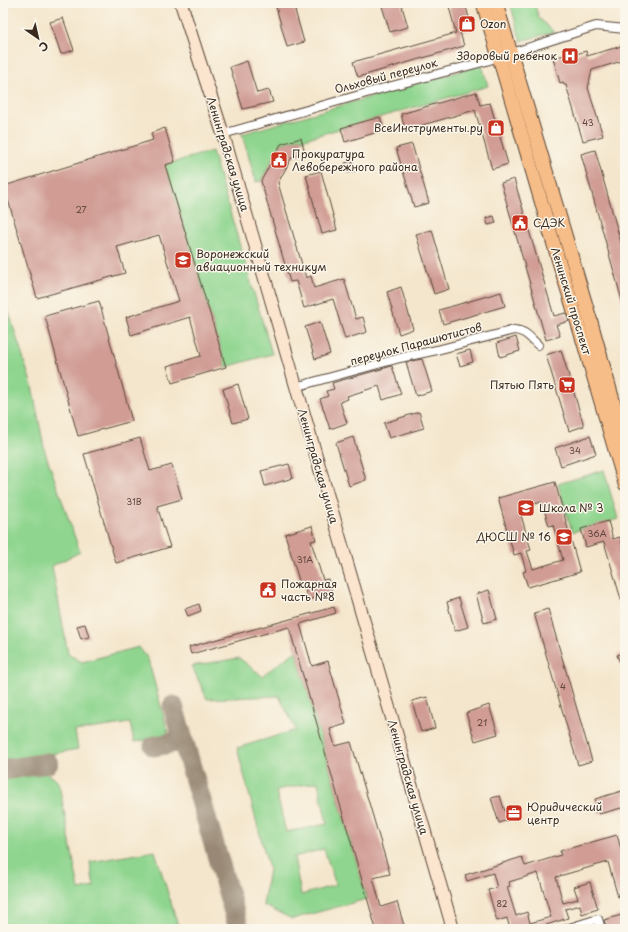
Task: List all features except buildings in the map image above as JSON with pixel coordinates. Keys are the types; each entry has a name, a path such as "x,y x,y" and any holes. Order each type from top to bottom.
{"main road":[{"name":"Ленинградская улица","path":"181,3 223,134 453,929"},
{"name":"Ленинский проспект","path":"483,3 505,54 591,322 625,443"},
{"name":"Ленинский проспект","path":"496,3 505,54 556,252 625,484"}],"street":[{"name":"Ольховый переулок","path":"223,134 505,54 596,26 625,28"},
{"name":"переулок Парашютистов","path":"295,387 400,358 514,330 521,330 538,345"},
{"path":"566,929 598,919 601,929"}],"green space":[{"path":"510,3 534,3 539,18 554,32 521,41"},
{"path":"482,65 488,86 301,140 301,138 281,144 261,181 256,182 242,134"},
{"path":"212,151 272,354 226,367 165,165"},
{"path":"3,294 32,386 45,452 80,552 52,566 68,654 82,662 139,647 148,659 169,736 134,742 130,723 75,731 78,749 3,763"},
{"path":"604,470 618,519 572,532 558,484"},
{"path":"296,651 367,899 292,919 263,905 269,869 237,748 296,730 279,696 207,699 192,666 239,658 262,676","holes":["318,782 327,824 286,832 276,790","324,849 336,885 301,895 294,857"]},
{"path":"39,772 50,775 59,784 79,890 94,887 90,862 155,851 179,929 3,929 3,778"}],"taxiway":[{"path":"173,706 239,929"},
{"path":"154,746 183,741"},
{"path":"3,770 48,763"}],"place":[{"name":"Ozon","path":"467,24"},
{"name":"Здоровый ребенок","path":"570,56"},
{"name":"ВсеИнструменты.ру","path":"496,128"},
{"name":"Прокуратура Левобережного района","path":"279,160"},
{"name":"СДЭК","path":"520,223"},
{"name":"Воронежский авиационный техникум","path":"183,260"},
{"name":"Пятью Пять","path":"567,385"},
{"name":"Школа № 3","path":"526,508"},
{"name":"ДЮСШ № 16","path":"564,537"},
{"name":"Пожарная часть №8","path":"268,590"},
{"name":"Юридический центр","path":"514,813"}]}
